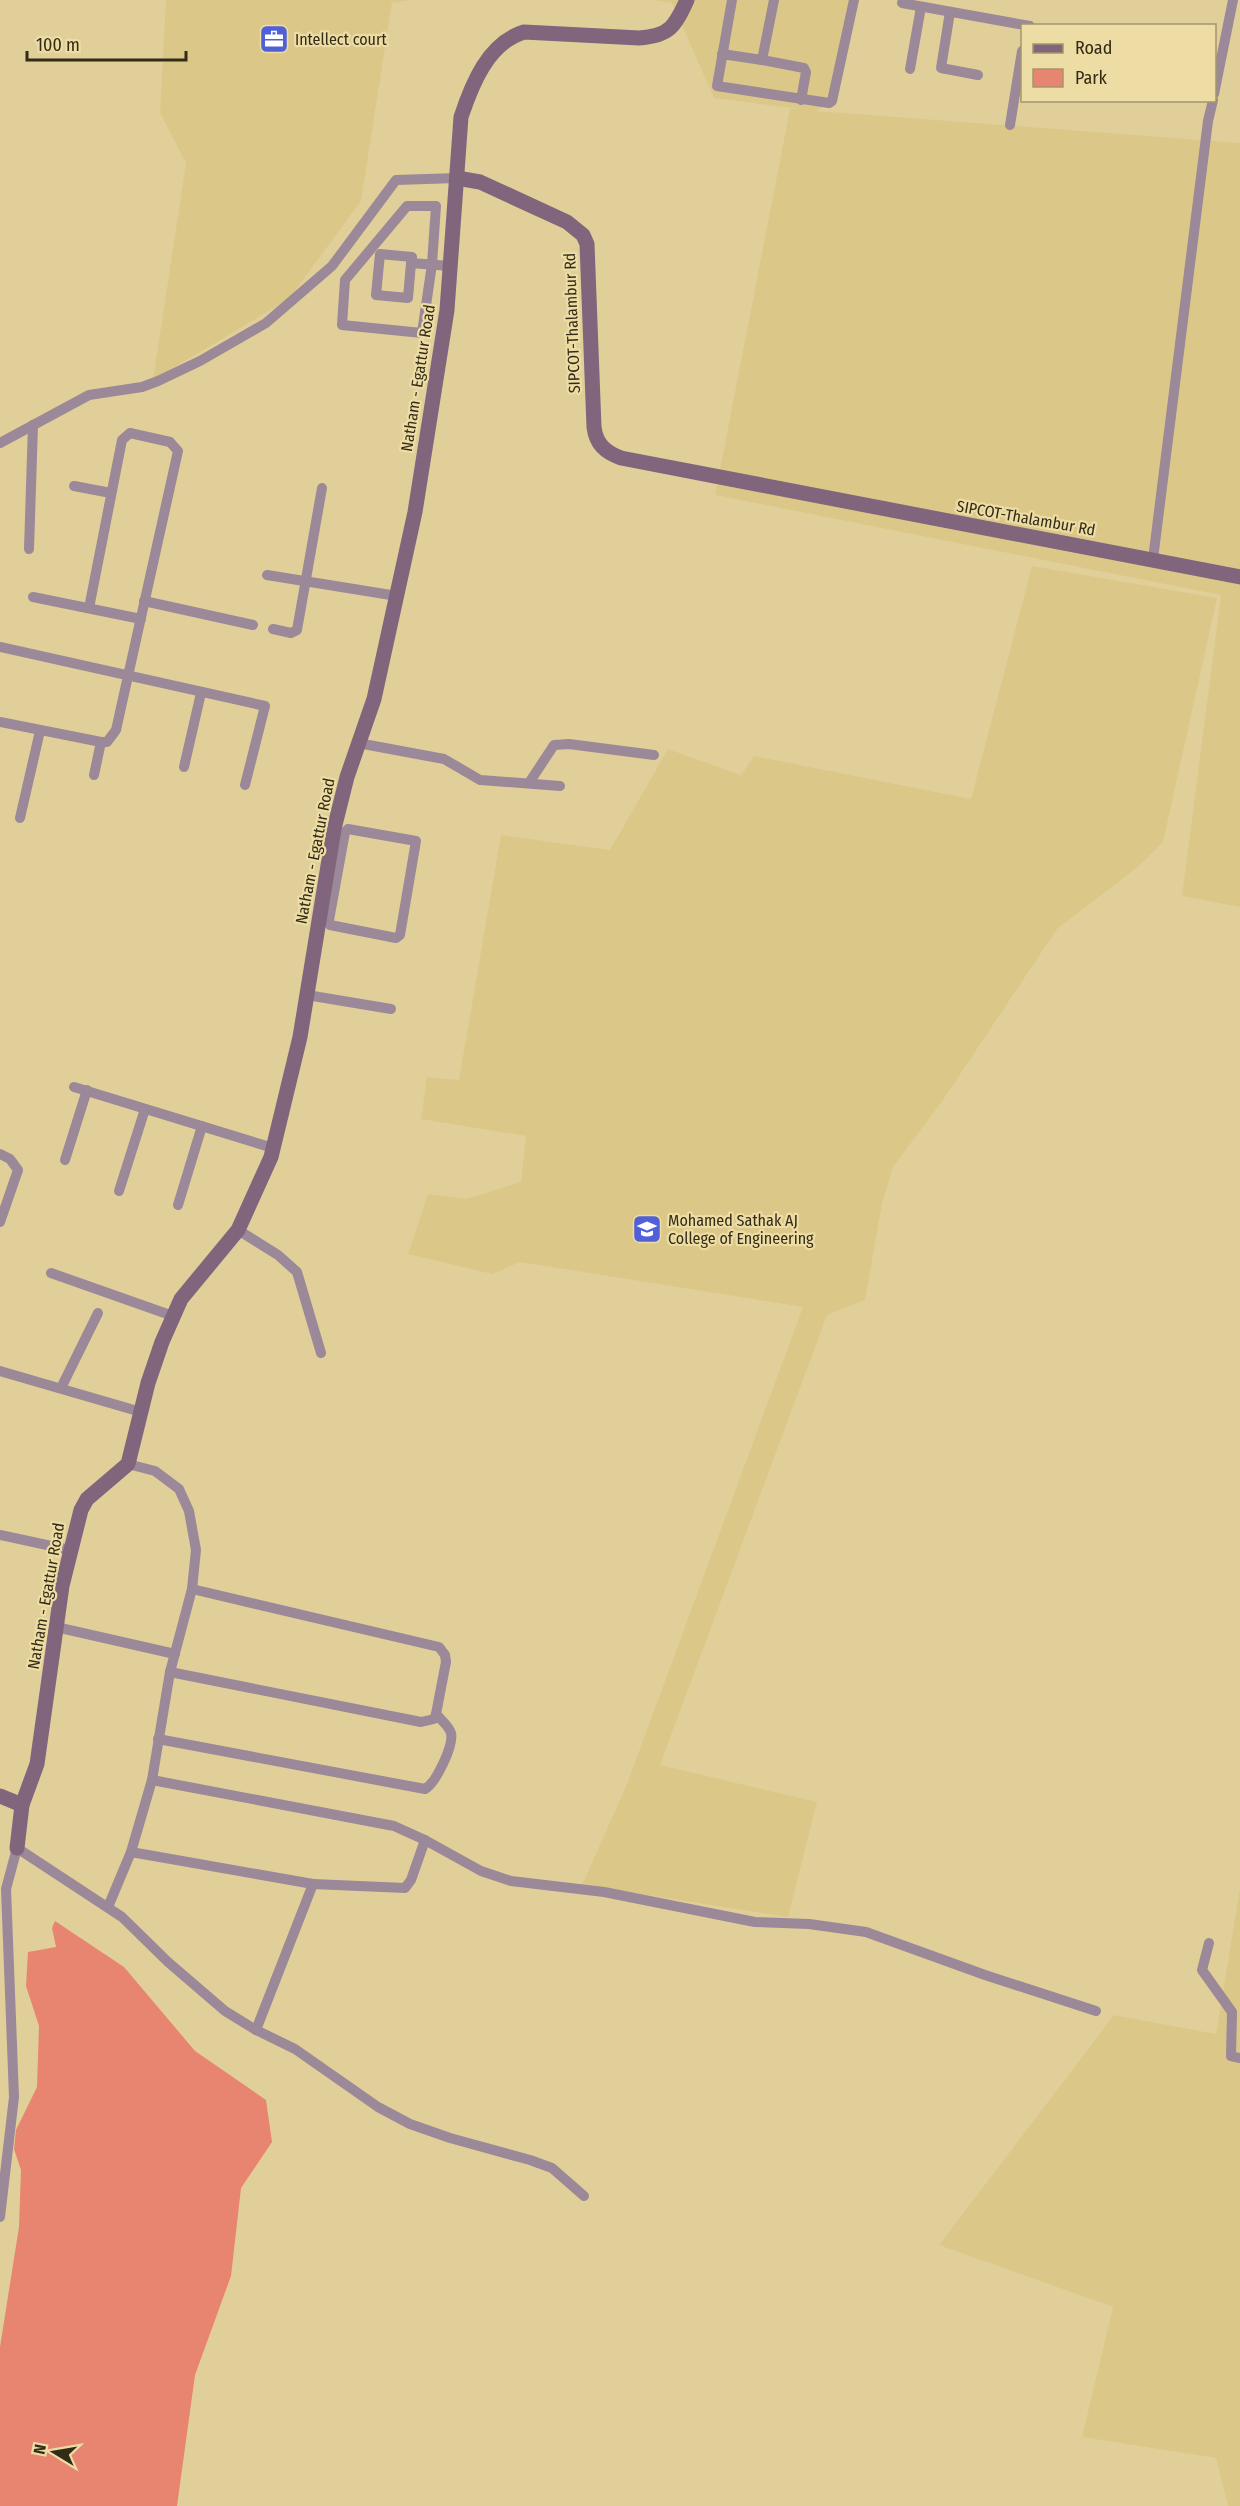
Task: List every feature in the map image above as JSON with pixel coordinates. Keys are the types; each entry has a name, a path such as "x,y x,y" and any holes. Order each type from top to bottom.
{"street":[{"name":"Natham - Egattur Road","path":"17,1848 22,1805 36,1764 70,1550 81,1510 87,1499 128,1464 148,1383 173,1316 181,1299 238,1230 273,1148 300,1037 358,743 374,699 415,512 447,310 460,117 469,93 497,46 509,36 524,32 656,37 667,32 678,20 687,0"},
{"path":"732,0 716,84 718,87 829,103 832,101 854,0"},
{"path":"762,60 774,0"},
{"path":"1216,84 1218,63 1233,0"},
{"path":"902,3 1022,24"},
{"path":"910,69 921,7"},
{"path":"950,12 941,68 978,75"},
{"path":"722,54 806,70 801,100"},
{"path":"1010,125 1021,62"},
{"path":"1153,559 1205,160 1208,121 1213,102"},
{"name":"SIPCOT-Thalambur Rd","path":"0,443 89,395 142,387 220,350 266,323 332,266 396,180 457,178 480,182 519,199 567,222 583,235 587,244 594,427 596,439 607,452 632,460 1240,577"},
{"path":"407,206 436,206 432,264 422,333 342,325 345,280 407,206"},
{"path":"380,254 412,257 411,263 408,298 376,295 380,254"},
{"path":"411,263 450,266"},
{"path":"29,549 33,425"},
{"path":"0,722 101,742 107,742 116,730 178,451 175,446 159,440 127,434 122,440 89,608"},
{"path":"74,486 111,493"},
{"path":"273,629 291,633 297,630 322,488"},
{"path":"267,575 397,596"},
{"path":"33,597 141,620"},
{"path":"144,601 253,625"},
{"path":"0,647 265,706 245,785"},
{"path":"184,767 201,693"},
{"path":"20,818 40,731"},
{"path":"93,775 101,742"},
{"path":"358,743 444,759 480,780 560,786"},
{"path":"530,783 554,745 569,744 654,755"},
{"path":"325,917 330,925 396,938 400,935 416,842 413,839 348,829 340,830"},
{"path":"307,995 391,1009"},
{"path":"74,1087 273,1148"},
{"path":"65,1160 87,1090"},
{"path":"119,1191 145,1109"},
{"path":"178,1205 202,1126"},
{"path":"0,1154 10,1159 18,1170 0,1222"},
{"path":"238,1230 278,1255 297,1272 321,1353"},
{"path":"51,1273 173,1316"},
{"path":"61,1388 98,1313"},
{"path":"0,1371 141,1412"},
{"path":"108,1907 131,1852 152,1780 170,1672 192,1589 195,1550 189,1511 179,1489 155,1471 128,1464"},
{"path":"0,1535 70,1550"},
{"path":"170,1672 422,1722 434,1719 436,1714 446,1662 445,1654 440,1647 192,1589"},
{"path":"56,1627 175,1654"},
{"path":"158,1738 426,1789 431,1786 436,1777 451,1741 450,1730 436,1714"},
{"path":"152,1780 394,1826 425,1840 481,1871 511,1881 596,1891 755,1922 809,1924 866,1932 985,1975 1096,2011"},
{"path":"0,1796 22,1805"},
{"path":"131,1852 313,1884 405,1888 411,1880 425,1840"},
{"path":"0,2217 14,2097 6,1889 17,1848 122,1917 209,1998 256,2030 295,2049 378,2107 410,2124 552,2168 584,2196"},
{"path":"256,2030 313,1884"},
{"path":"1209,1943 1202,1970 1232,2012 1231,2056 1240,2058"}],"shaded area":[{"path":"166,0 411,0 392,3 361,201 289,299 153,380 186,163 160,113"},
{"path":"653,0 853,0 838,94 817,111 1240,143 1240,907 1182,896 1221,595 715,495 790,109 799,109 714,98 672,3"},
{"name":"Mohamed Sathak AJ College of Engineering","path":"1032,566 1217,598 1163,842 1139,866 1057,929 943,1100 893,1167 882,1204 865,1300 827,1315 660,1765 817,1802 788,1917 582,1885 627,1784 803,1307 520,1262 492,1274 408,1254 428,1194 467,1199 521,1182 526,1136 421,1119 427,1077 459,1080 501,835 610,850 668,749 741,775 754,756 971,799"},
{"path":"1240,1888 1240,2506 1228,2506 1216,2458 1082,2437 1113,2307 939,2245 1114,2015 1216,2034"}],"green space":[{"path":"55,1921 124,1967 195,2051 266,2100 272,2142 241,2188 231,2276 195,2375 177,2506 0,2506 0,2347 19,2227 21,2170 14,2149 16,2130 37,2087 39,2026 26,1986 28,1952 56,1947 52,1928"}],"place":[{"name":"Intellect court","path":"274,39"},
{"name":"Mohamed Sathak AJ College of Engineering","path":"647,1229"}]}
